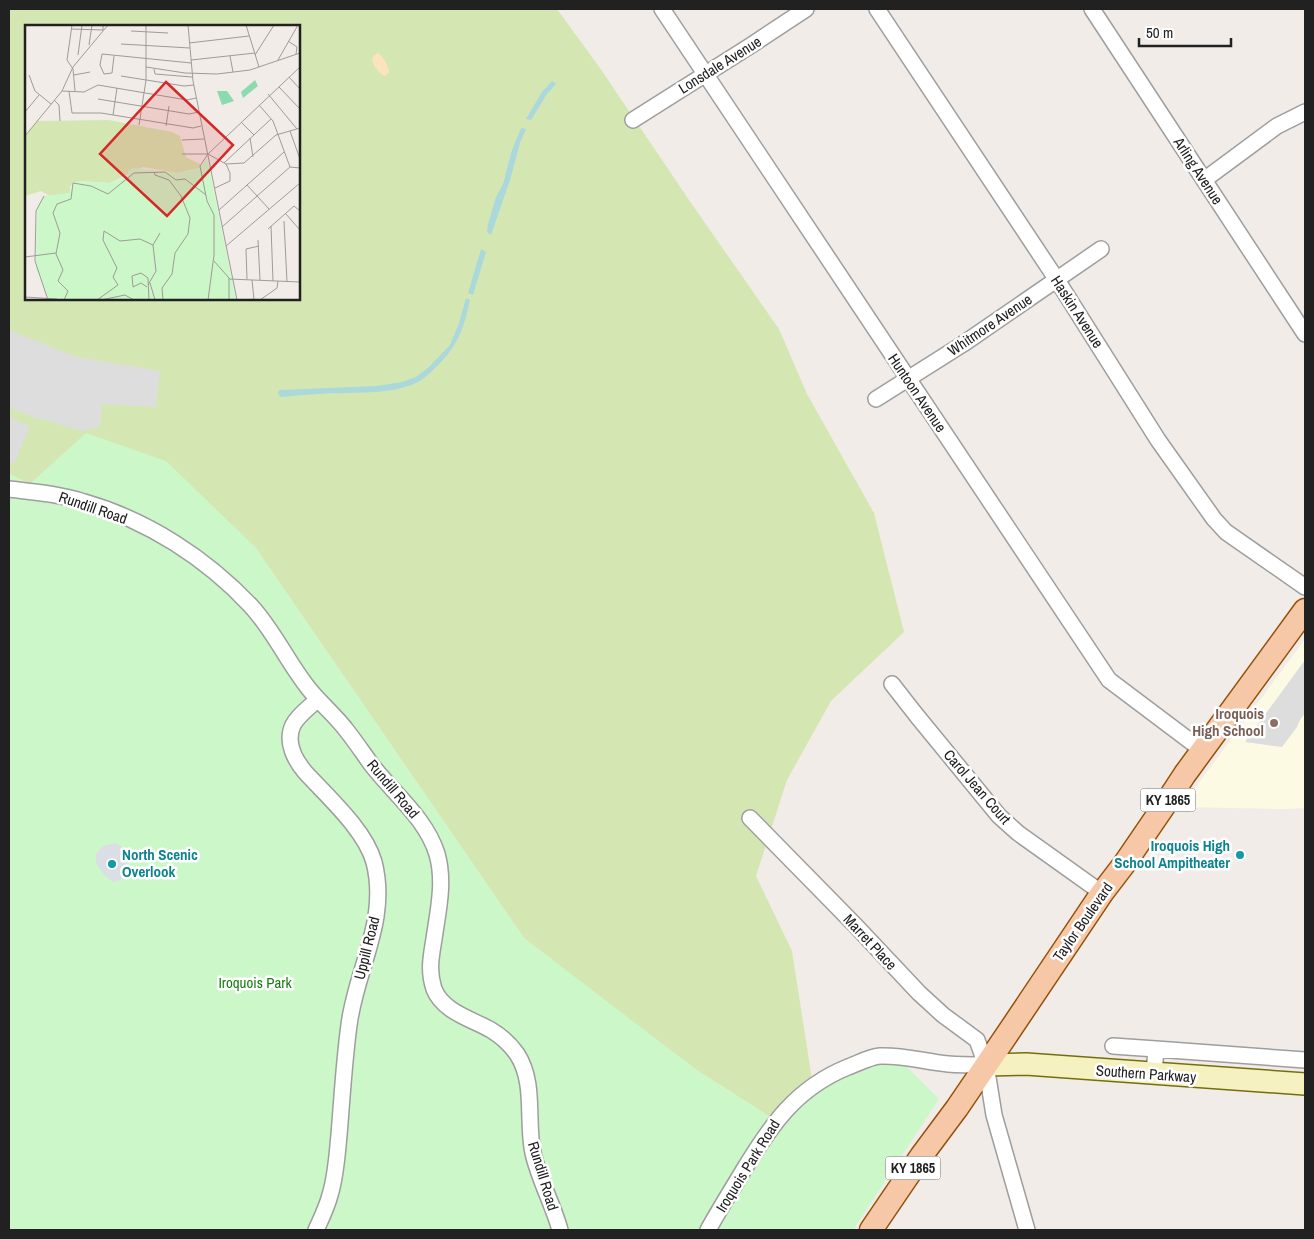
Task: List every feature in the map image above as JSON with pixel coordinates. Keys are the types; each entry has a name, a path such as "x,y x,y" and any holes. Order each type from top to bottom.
{"main road":[{"name":"Taylor Boulevard","path":"986,1065 1102,893 1125,863 1202,750 1305,610"},
{"name":"Southern Parkway","path":"986,1065 1026,1064 1305,1084"},
{"name":"KY 1865","path":"871,1230 986,1065"}],"street":[{"name":"Huntoon Avenue","path":"662,9 1109,680 1202,750"},
{"name":"Lonsdale Avenue","path":"633,120 806,9"},
{"name":"Haskin Avenue","path":"877,9 1057,280 1158,440 1220,527 1305,587"},
{"name":"Arling Avenue","path":"1092,9 1305,334"},
{"path":"1204,180 1276,126 1305,112"},
{"name":"Whitmore Avenue","path":"876,399 964,344 1101,249"},
{"name":"Rundill Road","path":"9,489 47,493 85,502 124,517 163,536 194,556 250,605 269,629 303,681 346,729 371,764 425,828 440,865 441,879 441,894 430,968 435,992 448,1007 506,1040 519,1057 527,1077 530,1134 534,1155 560,1230"},
{"name":"Carol Jean Court","path":"892,684 916,716 999,816 1018,833 1102,893"},
{"name":"Uppill Road","path":"316,1230 330,1194 336,1169 349,1024 356,990 376,921 378,904 377,877 368,847 358,832 305,772 294,755 291,740 294,725 318,699"},
{"name":"Marret Place","path":"750,818 919,993 977,1040 986,1065 994,1115 1027,1230"},
{"path":"1113,1046 1305,1060"},
{"path":"1154,1074 1156,1049"},
{"name":"Iroquois Park Road","path":"708,1230 760,1142 780,1115 800,1095 822,1079 879,1056 900,1056 947,1064 986,1065"}],"shaded area":[{"path":"9,330 74,356 160,371 156,407 102,404 100,427 81,431 35,418 9,407"},
{"path":"9,417 30,426 14,464 9,462"},
{"name":"Iroquois High School","path":"1305,639 1305,808 1181,807"},
{"path":"1305,660 1305,713 1297,727 1282,747 1245,742"},
{"name":"North Scenic Overlook","path":"116,843 125,849 128,857 123,879 113,882 104,875 96,863 96,854 103,846"}],"green space":[{"path":"9,9 557,9 600,68 779,329 807,394 874,513 904,632 831,701 787,780 756,876 792,951 813,1086 775,1120 698,1071 524,938 255,547 86,434 30,484 9,474"},
{"name":"Iroquois Park","path":"86,433 166,461 255,547 524,938 698,1071 775,1120 838,1071 900,1060 939,1099 853,1230 9,1230 9,474 30,484"}],"sand":[{"path":"378,53 388,67 389,72 385,76 379,72 372,61 374,55"}],"water":[{"path":"552,81 556,84 547,94 531,120 526,119 542,92"},
{"path":"521,128 526,129 491,235 487,232 488,224"},
{"path":"481,249 486,252 473,295 468,293"},
{"path":"466,298 470,300 468,311 458,338 448,354 423,379 403,388 379,392 281,397 278,394 279,390 377,386 402,382 416,377 429,367 450,345"}],"place":[{"name":"Iroquois High School","path":"1274,723"},
{"name":"Iroquois High School Ampitheater","path":"1240,855"},
{"name":"North Scenic Overlook","path":"112,864"}]}
